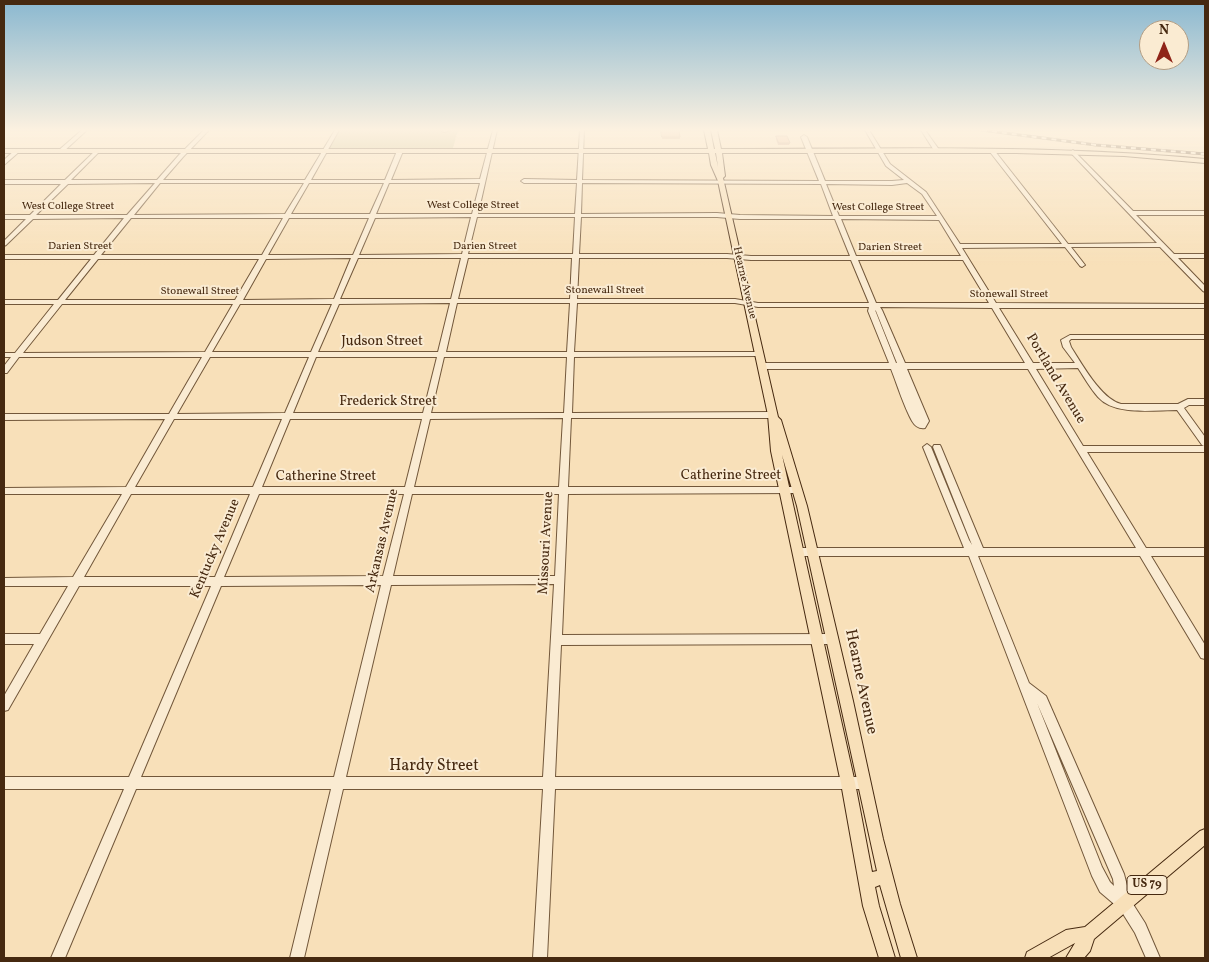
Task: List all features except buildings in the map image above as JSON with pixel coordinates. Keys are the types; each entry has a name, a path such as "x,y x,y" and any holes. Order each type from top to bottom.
{"main road":[{"name":"Hearne Avenue","path":"718,175 721,181 773,415 774,434 813,552 885,877 909,958"},
{"name":"Hearne Avenue","path":"721,181 722,175"},
{"name":"Hearne Avenue","path":"791,490 798,552 848,783 871,906 888,958"},
{"path":"836,730 853,730"},
{"name":"US 79","path":"1032,958 1067,938 1088,934 1205,836"},
{"path":"866,881 885,877"},
{"path":"871,906 880,958"},
{"name":"US 79","path":"1074,958 1084,945 1088,934"}],"street":[{"path":"4,244 73,175"},
{"path":"4,371 165,175"},
{"path":"4,706 311,175"},
{"name":"Kentucky Avenue","path":"58,958 390,175"},
{"name":"Arkansas Avenue","path":"297,958 484,175"},
{"name":"Missouri Avenue","path":"540,958 580,175"},
{"path":"819,175 873,305 879,310 903,366 925,420 922,426 916,420 871,311 873,305"},
{"name":"Portland Avenue","path":"901,175 930,200 1205,654"},
{"path":"1012,175 1082,264"},
{"path":"1095,175 1205,290"},
{"path":"4,182 483,181"},
{"path":"524,181 908,181"},
{"path":"1132,213 1205,213"},
{"name":"West College Street","path":"4,217 729,216 941,218"},
{"path":"958,246 1163,245"},
{"name":"Darien Street","path":"4,257 576,256 966,258"},
{"path":"1173,256 1205,256"},
{"name":"Stonewall Street","path":"4,302 735,301 758,305 1205,306"},
{"path":"1205,337 1070,337 1064,340 1106,401 1121,408 1179,407 1188,402 1205,402"},
{"name":"Judson Street","path":"4,355 759,354"},
{"path":"762,366 1075,366"},
{"path":"1179,407 1205,443"},
{"name":"Frederick Street","path":"4,417 773,415"},
{"path":"937,447 1024,686 1100,878 1113,896 1125,904"},
{"path":"927,448 965,542 976,552"},
{"path":"1081,449 1205,449"},
{"name":"Catherine Street","path":"4,491 791,490"},
{"path":"798,552 1205,552"},
{"path":"4,582 559,580"},
{"path":"4,639 42,638"},
{"path":"556,640 833,640"},
{"path":"1024,686 1042,700 1119,879 1125,904 1143,933 1153,958"},
{"name":"Hardy Street","path":"4,783 864,783"}]}
